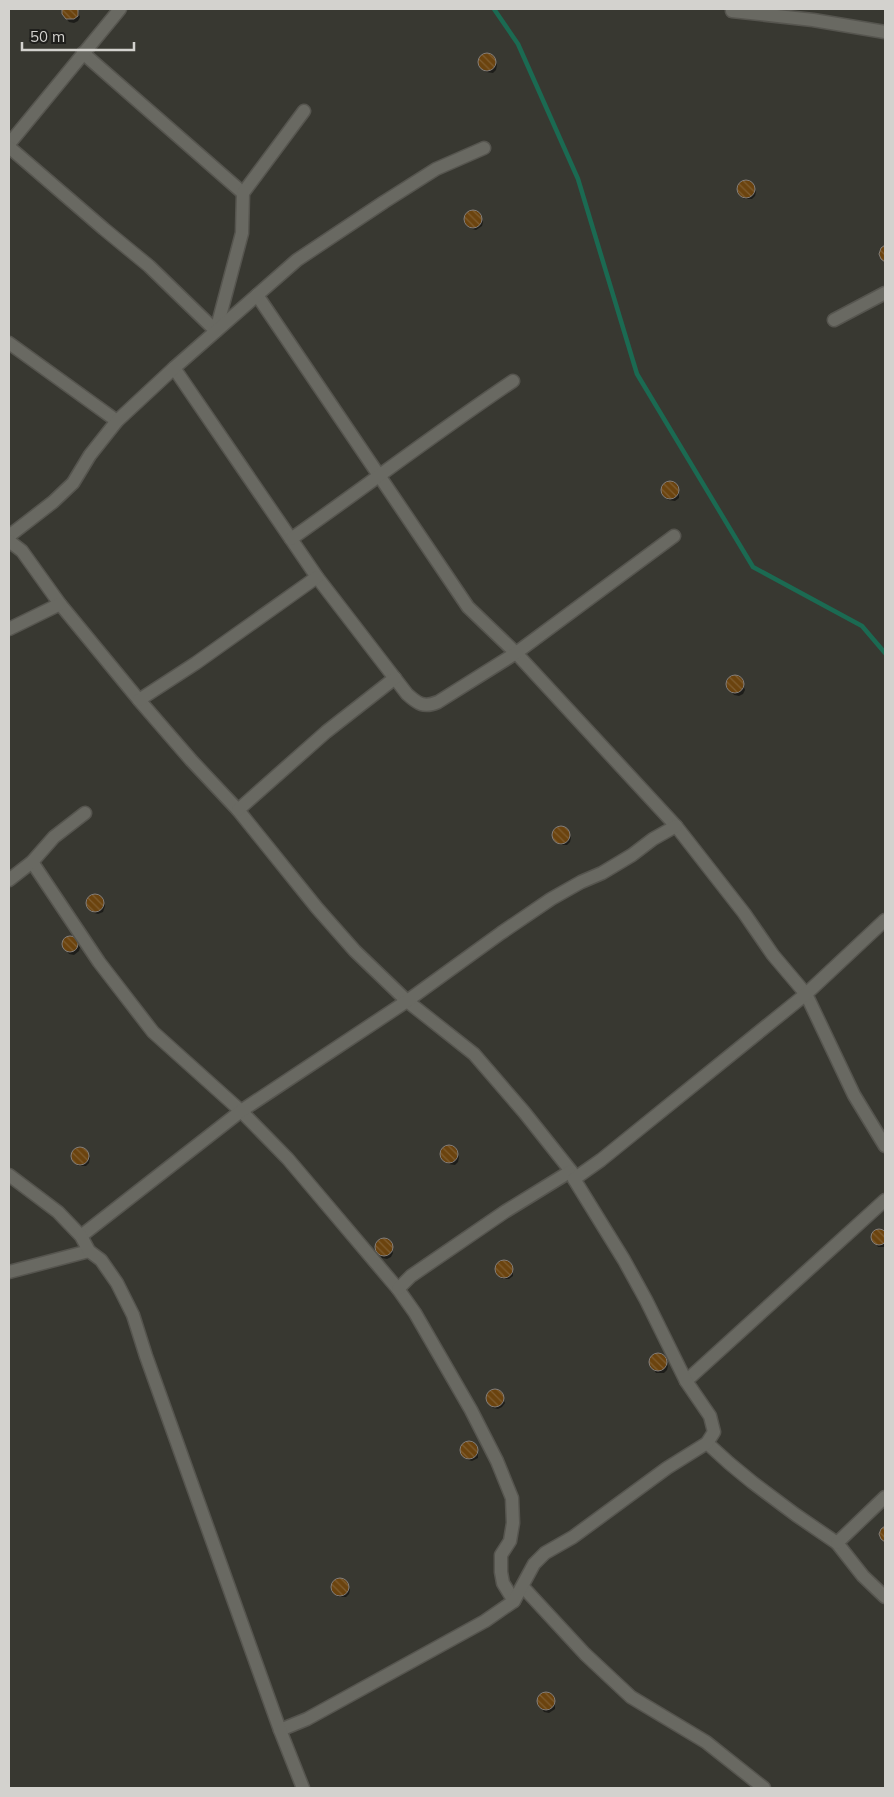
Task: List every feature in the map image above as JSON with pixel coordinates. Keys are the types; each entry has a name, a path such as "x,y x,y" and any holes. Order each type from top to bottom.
{"street":[{"path":"120,9 9,146 104,229 150,266 216,331"},
{"path":"732,11 813,20 885,32"},
{"path":"83,53 243,194"},
{"path":"216,331 242,233 243,194 304,111"},
{"path":"9,536 53,502 73,483 90,455 117,421 174,368 297,260 436,169 484,148"},
{"path":"834,320 885,293"},
{"path":"257,295 468,607 516,653 676,826 773,955 806,994 854,1096 885,1146"},
{"path":"9,343 117,421"},
{"path":"174,368 317,577 407,694 422,706 431,705 516,653 674,536"},
{"path":"292,540 432,436 513,381"},
{"path":"9,541 22,551 60,604 139,700 238,810 354,951 407,1001 474,1054 524,1112 573,1175 624,1260 686,1381 710,1416 714,1432 707,1442 667,1468 572,1537 545,1553 534,1564 514,1601 485,1621 307,1719 280,1730"},
{"path":"139,700 196,663 317,577"},
{"path":"9,629 60,604"},
{"path":"238,810 326,732 395,678"},
{"path":"9,880 32,862 54,837 85,813"},
{"path":"81,1236 241,1111 407,1001 551,899 581,882 602,873 676,826"},
{"path":"32,862 99,962 153,1032 241,1111 315,1188 398,1289 415,1313 497,1461 512,1498 513,1523 510,1541 501,1556 501,1572 502,1584 514,1601"},
{"path":"398,1289 411,1276 506,1211 601,1160 806,994 885,920"},
{"path":"9,1175 58,1212 81,1236 89,1251 101,1260 117,1283 133,1315 280,1730 303,1788"},
{"path":"686,1381 885,1200"},
{"path":"9,1272 89,1251"},
{"path":"707,1442 728,1463 752,1482 836,1543 862,1576 885,1597"},
{"path":"836,1543 885,1497"},
{"path":"523,1587 585,1654 630,1697 706,1742 764,1788"}],"building":[{"path":"62,9 78,9 78,16 74,19 66,19 62,14"},
{"path":"487,53 493,56 496,62 493,68 487,71 481,68 478,62 481,56"},
{"path":"746,180 752,183 755,189 752,195 746,198 740,195 737,189 740,183"},
{"path":"473,210 479,213 482,219 479,225 473,228 467,225 464,219 467,213"},
{"path":"885,245 885,262 879,254 881,248"},
{"path":"670,481 676,484 679,490 676,496 670,499 664,496 661,490 664,484"},
{"path":"735,675 741,678 744,684 741,690 735,693 729,690 726,684 729,678"},
{"path":"561,826 567,829 570,835 567,841 561,844 555,841 552,835 555,829"},
{"path":"95,894 101,897 104,903 101,909 95,912 89,909 86,903 89,897"},
{"path":"67,936 73,936 78,941 76,950 67,952 62,947 62,941"},
{"path":"449,1145 455,1148 458,1154 455,1160 449,1163 443,1160 440,1154 443,1148"},
{"path":"80,1147 86,1150 89,1156 86,1162 80,1165 74,1162 71,1156 74,1150"},
{"path":"876,1229 882,1229 887,1234 885,1243 876,1245 871,1240 871,1234"},
{"path":"384,1238 390,1241 393,1247 390,1253 384,1256 378,1253 375,1247 378,1241"},
{"path":"504,1260 510,1263 513,1269 510,1275 504,1278 498,1275 495,1269 498,1263"},
{"path":"658,1353 664,1356 667,1362 664,1368 658,1371 652,1368 649,1362 652,1356"},
{"path":"495,1389 501,1392 504,1398 501,1404 495,1407 489,1404 486,1398 489,1392"},
{"path":"469,1441 475,1444 478,1450 475,1456 469,1459 463,1456 460,1450 463,1444"},
{"path":"885,1526 885,1542 879,1534"},
{"path":"340,1578 346,1581 349,1587 346,1593 340,1596 334,1593 331,1587 334,1581"},
{"path":"546,1692 552,1695 555,1701 552,1707 546,1710 540,1707 537,1701 540,1695"}],"waterway":[{"path":"494,9 518,44 578,179 637,374 753,567 862,626 885,653"}]}
